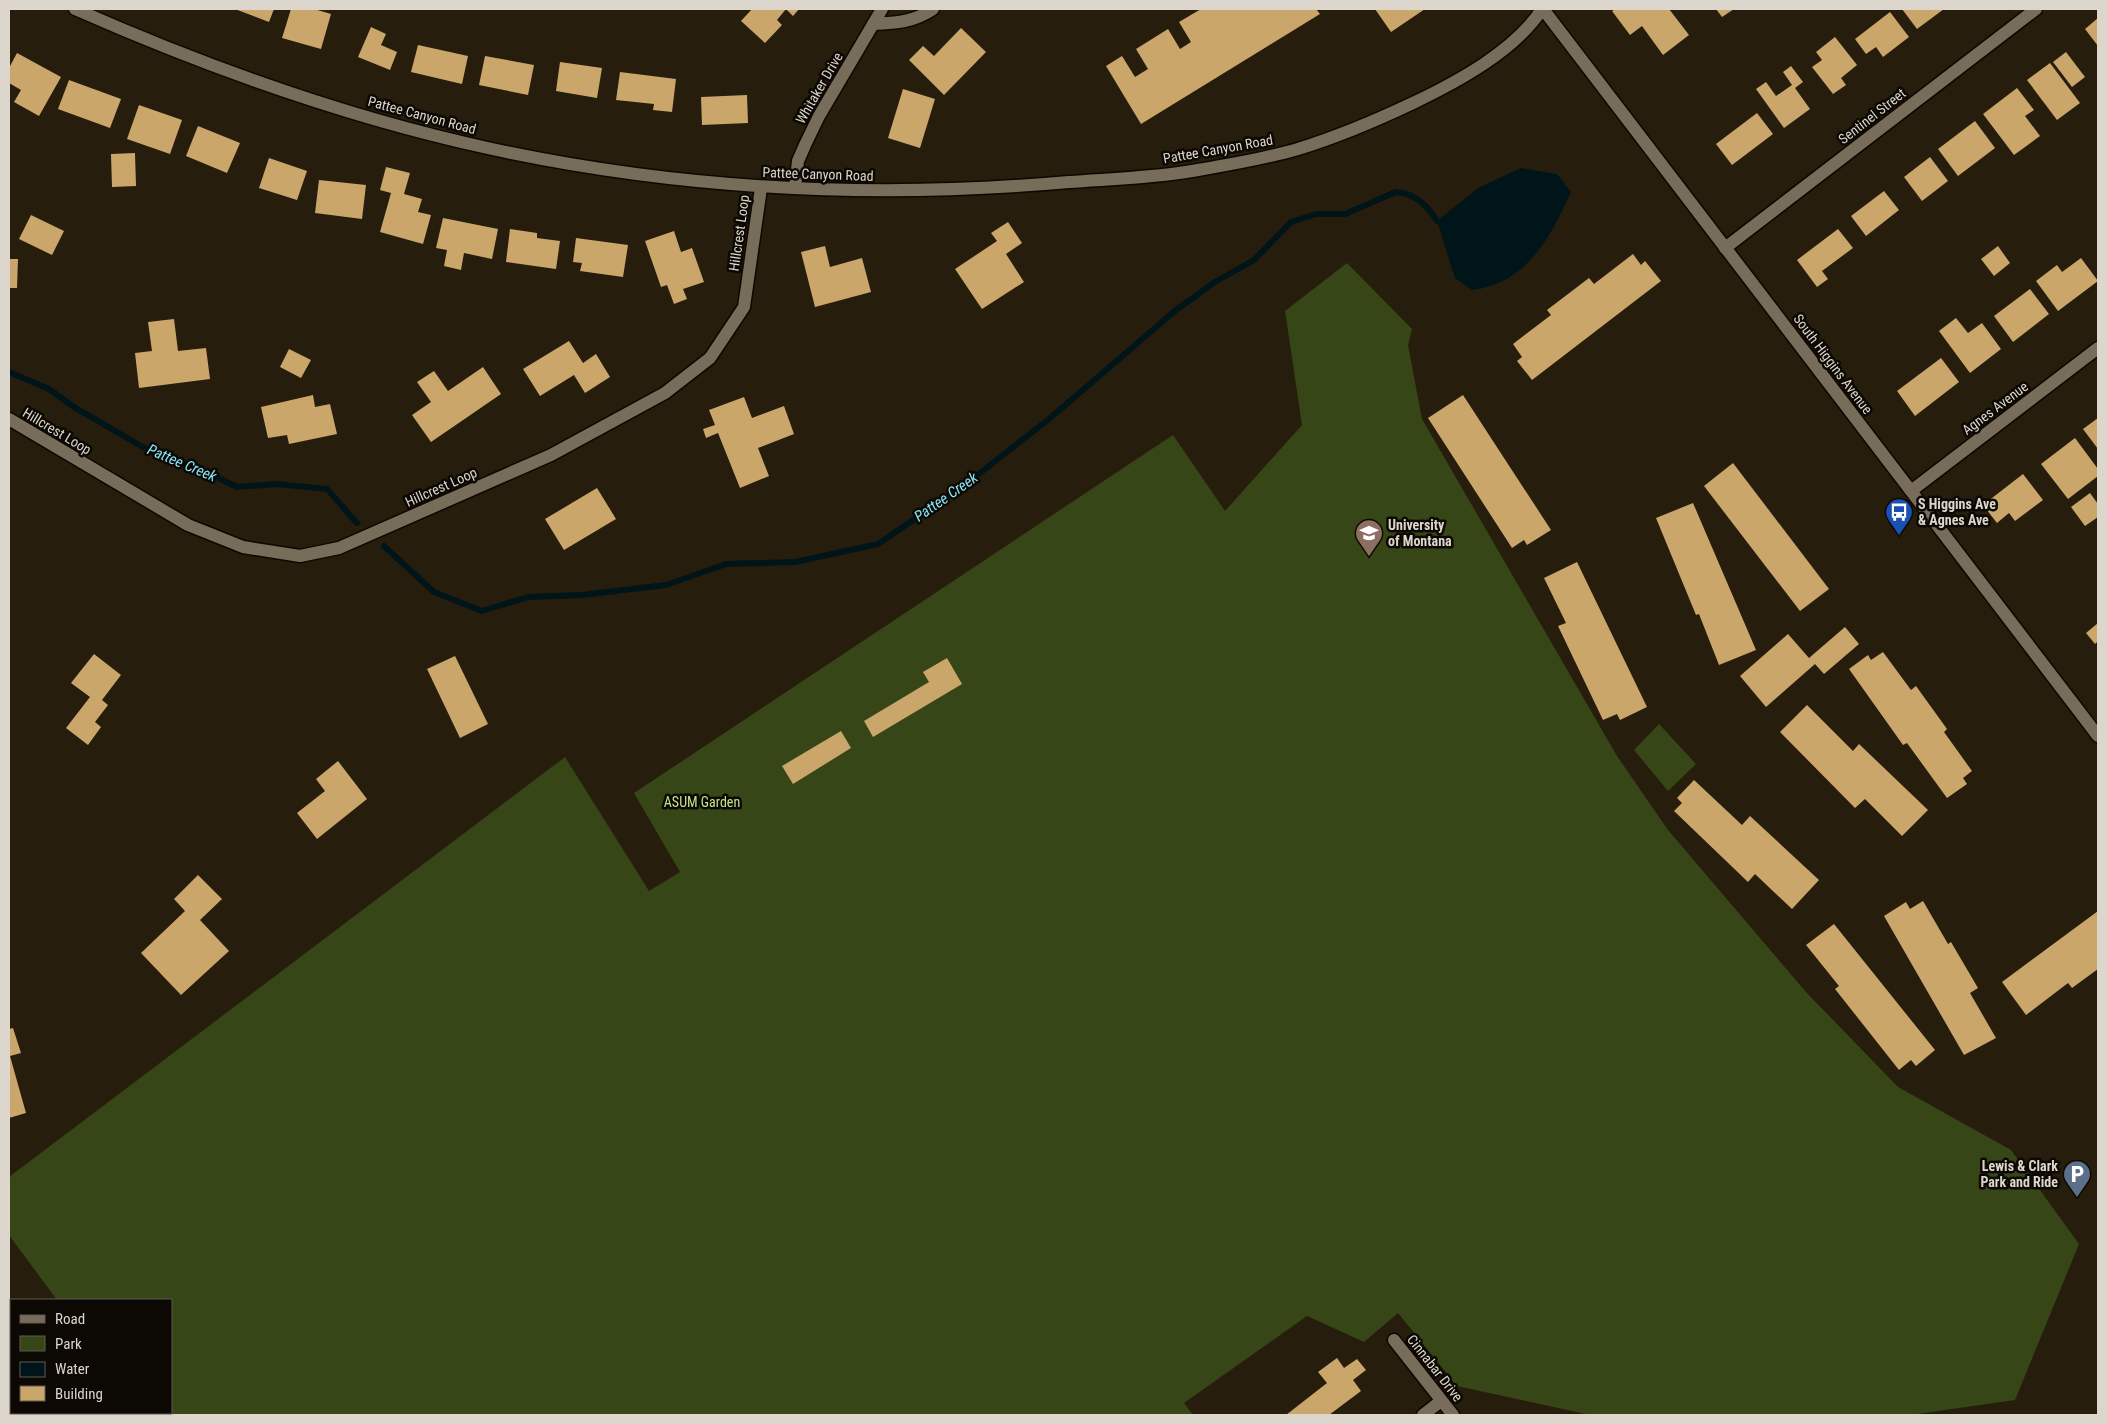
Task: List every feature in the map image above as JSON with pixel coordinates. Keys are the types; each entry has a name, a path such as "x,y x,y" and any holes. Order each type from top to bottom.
{"street":[{"name":"Pattee Canyon Road","path":"75,9 228,71 325,104 491,149 586,167 691,181 760,188 900,192 1006,188 1188,172 1296,150 1374,121 1439,91 1472,71 1522,33 1532,24 1543,9"},
{"name":"Whitaker Drive","path":"795,188 798,161 805,144 882,9"},
{"path":"873,24 901,23 922,16 933,9"},
{"name":"South Higgins Avenue","path":"1543,9 2097,732"},
{"name":"Sentinel Street","path":"1725,248 2036,9"},
{"name":"Hillcrest Loop","path":"9,419 188,525 242,547 300,556 339,548 551,455 665,393 710,358 744,308 760,188"},
{"name":"Agnes Avenue","path":"1911,491 2098,348"},
{"name":"Cinnabar Drive","path":"1394,1340 1453,1415"},
{"path":"1423,1415 1442,1401"}],"green space":[{"name":"University of Montana","path":"1347,263 1412,329 1408,345 1422,419 1617,756 1668,830 1806,992 1898,1087 2011,1150 2079,1244 2015,1400 1910,1415 1590,1415 1457,1386 1398,1313 1364,1342 1307,1316 1184,1403 1193,1415 142,1415 172,1414 172,1299 56,1299 9,1235 9,1177 565,757 649,891 680,872 634,793 1173,435 1225,511 1302,425 1285,311"},
{"path":"1659,724 1696,764 1668,791 1634,750"}],"water":[{"path":"1521,168 1557,174 1571,192 1545,241 1522,268 1508,278 1491,286 1472,290 1455,278 1437,221 1478,188"}],"building":[{"path":"235,9 274,9 269,22"},
{"path":"291,9 314,9 331,14 321,49 282,38"},
{"path":"752,9 786,9 777,20 782,25 765,43 741,21"},
{"path":"786,9 799,9 793,16"},
{"path":"1201,9 1316,9 1320,14 1141,124 1106,66 1122,56 1135,77 1148,69 1136,49 1168,29 1180,49 1191,42 1179,22"},
{"path":"1375,9 1425,9 1391,32"},
{"path":"1616,9 1669,9 1689,35 1663,55 1642,26 1630,35 1612,11"},
{"path":"1716,9 1734,9 1722,17"},
{"path":"1902,9 1944,9 1917,29"},
{"path":"1890,12 1909,37 1883,57 1876,47 1866,54 1855,39"},
{"path":"2098,18 2098,46 2085,29"},
{"path":"371,27 386,34 381,45 397,52 390,70 358,57"},
{"path":"961,28 986,52 944,95 909,60 923,46 934,56"},
{"path":"1835,37 1857,65 1841,78 1846,85 1833,94 1812,67 1822,60 1816,52"},
{"path":"418,45 468,56 462,84 411,72"},
{"path":"2066,52 2085,77 2072,87 2053,62"},
{"path":"17,53 61,77 39,116 14,102 21,90 9,83 9,68"},
{"path":"485,56 534,65 528,95 479,85"},
{"path":"560,62 602,68 597,98 556,91"},
{"path":"2050,63 2080,103 2057,120 2027,80"},
{"path":"1791,66 1803,82 1795,88 1810,109 1784,128 1756,89 1766,82 1776,96 1792,85 1783,72"},
{"path":"620,72 676,79 672,112 653,110 654,104 616,100"},
{"path":"69,80 121,99 110,128 58,109"},
{"path":"2017,88 2034,110 2025,116 2040,136 2014,155 1983,114"},
{"path":"903,89 935,99 920,148 888,138"},
{"path":"747,95 748,123 702,125 701,97"},
{"path":"139,105 182,120 170,154 127,139"},
{"path":"1757,113 1773,134 1732,165 1716,144"},
{"path":"1975,121 1995,148 1958,176 1938,149"},
{"path":"198,126 240,143 227,173 186,156"},
{"path":"135,153 136,186 112,187 111,154"},
{"path":"1930,157 1948,181 1922,201 1904,177"},
{"path":"269,158 307,171 297,200 259,188"},
{"path":"386,167 410,173 404,194 422,199 418,212 431,215 423,244 380,232 391,193 380,190"},
{"path":"319,180 366,185 362,219 315,213"},
{"path":"1884,191 1899,210 1866,236 1851,216"},
{"path":"31,215 64,231 52,255 19,239"},
{"path":"443,218 498,229 492,259 464,253 461,270 444,266 447,250 436,248"},
{"path":"1008,222 1022,243 1006,254 1024,282 982,309 955,269 997,241 991,233"},
{"path":"510,229 537,233 537,238 560,241 556,269 506,262"},
{"path":"1838,229 1853,248 1822,271 1828,279 1817,287 1797,260"},
{"path":"674,231 681,252 692,248 704,282 683,289 687,299 674,304 667,285 661,287 645,241"},
{"path":"576,238 628,245 623,277 580,271 582,263 573,262"},
{"path":"825,246 830,267 862,258 871,292 815,307 801,252"},
{"path":"1998,246 2010,263 1994,276 1981,259"},
{"path":"1633,254 1641,265 1645,261 1661,281 1532,380 1517,361 1522,357 1513,344 1551,315 1547,310 1589,278 1594,284"},
{"path":"2081,258 2098,281 2058,311 2036,281 2057,265 2062,272"},
{"path":"9,259 18,259 17,288 9,288"},
{"path":"2030,289 2049,314 2013,342 1994,316"},
{"path":"1956,318 1968,333 1982,323 2001,349 1970,373 1939,331"},
{"path":"174,319 178,351 206,348 210,379 139,388 135,353 152,351 148,322"},
{"path":"569,341 583,363 596,354 610,377 585,393 574,375 540,396 523,369"},
{"path":"289,349 311,360 301,378 280,367"},
{"path":"1941,358 1959,382 1915,416 1897,391"},
{"path":"483,367 501,394 431,442 412,415 431,402 417,382 434,371 448,391"},
{"path":"313,395 315,407 330,404 337,434 289,444 287,435 268,438 261,407"},
{"path":"1463,395 1551,530 1527,545 1524,540 1512,548 1428,418"},
{"path":"744,397 752,418 784,406 794,434 758,448 769,476 740,488 718,433 706,438 703,429 715,425 709,410"},
{"path":"2098,418 2098,449 2083,429"},
{"path":"2075,438 2098,469 2098,476 2068,499 2041,464"},
{"path":"1733,463 1829,589 1800,611 1704,486"},
{"path":"2023,474 2043,500 2015,521 2009,513 1997,523 1983,505"},
{"path":"597,488 616,519 564,550 545,519"},
{"path":"2090,493 2098,504 2098,517 2085,526 2071,507"},
{"path":"1693,503 1756,650 1719,665 1699,614 1696,615 1656,518"},
{"path":"1577,562 1647,707 1620,720 1617,714 1603,720 1558,626 1566,623 1544,578"},
{"path":"2098,623 2098,641 2095,644 2086,633"},
{"path":"1845,627 1859,644 1824,674 1815,664 1766,707 1740,676 1788,634 1809,658"},
{"path":"1883,652 1911,690 1916,686 1947,729 1944,732 1972,771 1963,778 1967,784 1947,798 1907,743 1903,745 1849,669 1868,655 1871,660"},
{"path":"94,654 121,675 102,700 108,705 95,722 101,727 88,745 66,728 90,697 71,683"},
{"path":"455,656 488,724 460,738 427,669"},
{"path":"947,658 962,684 873,737 864,721 929,682 923,672"},
{"path":"1807,705 1853,751 1859,744 1928,810 1902,836 1865,799 1855,808 1780,732"},
{"path":"841,731 851,748 793,784 782,766"},
{"path":"338,761 367,799 317,839 297,813 325,791 316,779"},
{"path":"1694,780 1742,825 1750,816 1819,880 1792,909 1755,874 1748,882 1674,811 1682,803 1677,798"},
{"path":"198,875 222,899 200,920 229,951 181,995 141,953 185,911 174,899"},
{"path":"1923,901 1948,944 1951,942 1978,988 1970,993 1996,1038 1964,1055 1884,916 1906,902 1910,909"},
{"path":"2098,911 2098,969 2072,988 2068,983 2026,1015 2002,982"},
{"path":"1834,924 1935,1050 1916,1066 1911,1060 1899,1070 1835,989 1839,986 1806,945"},
{"path":"13,1028 21,1053 10,1056 26,1113 9,1118 9,1029"},
{"path":"1337,1358 1344,1368 1357,1359 1366,1370 1353,1380 1361,1391 1329,1415 1286,1415 1327,1383 1318,1372"}],"waterway":[{"name":"Pattee Creek","path":"384,546 434,592 482,611 528,597 582,595 666,585 726,564 795,562 878,544 966,484 1049,419 1176,310 1215,282 1254,260 1291,222 1316,214 1345,214 1396,192 1409,195 1420,201 1437,221"},
{"name":"Pattee Creek","path":"9,372 49,389 74,407 158,456 204,471 237,487 277,484 327,489 357,523"}],"place":[{"name":"S Higgins Ave & Agnes Ave","path":"1899,536"},
{"name":"University of Montana","path":"1369,557"},
{"name":"Lewis & Clark Park and Ride","path":"2077,1198"}],"park label":[{"name":"ASUM Garden","path":"702,802"}]}
